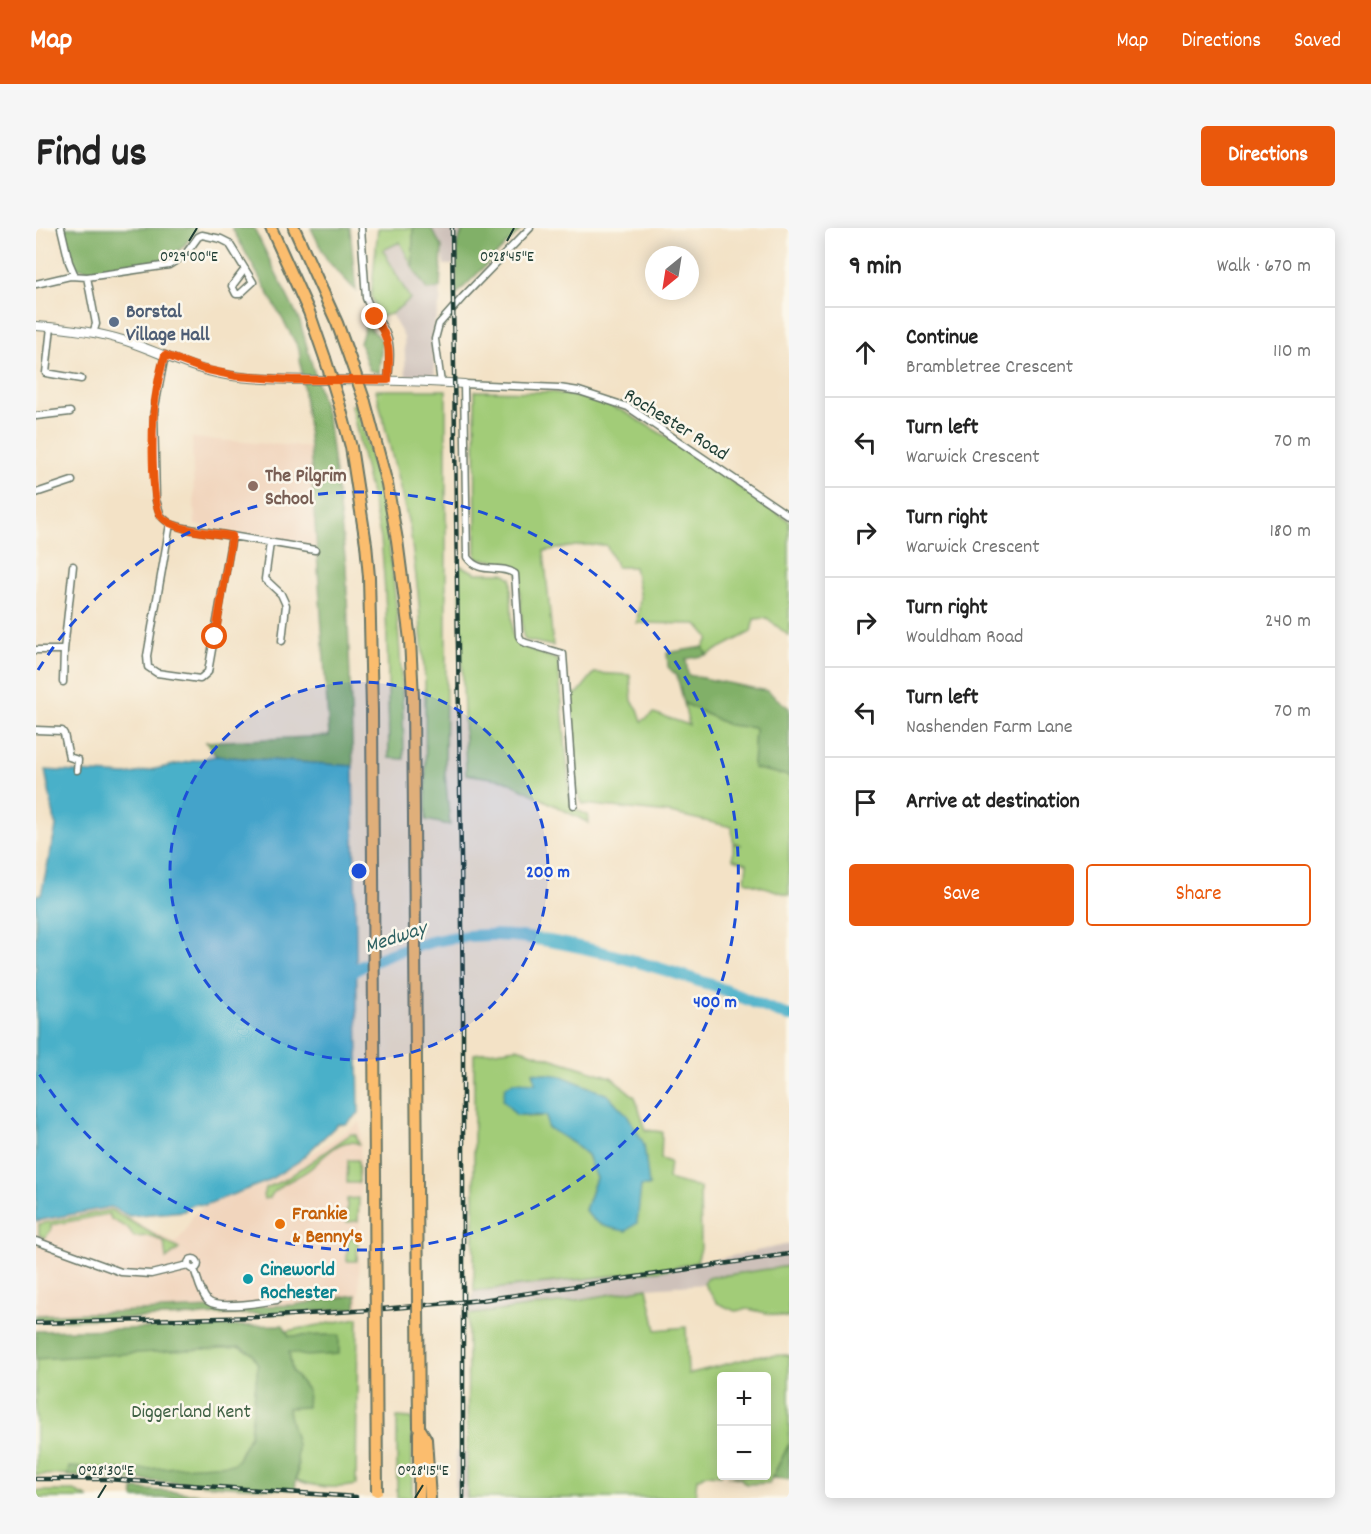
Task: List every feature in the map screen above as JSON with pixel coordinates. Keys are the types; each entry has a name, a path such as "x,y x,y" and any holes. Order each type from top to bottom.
{"highway":[{"path":"271,228 309,312 339,403 351,447 369,577 377,1496"},
{"path":"294,228 337,323 365,402 387,484 410,640 413,708 419,1427 426,1439 424,1485 418,1498"},
{"path":"424,1485 430,1498"}],"street":[{"path":"61,228 69,262 75,276"},
{"path":"361,228 366,298 369,308 387,337 388,380"},
{"path":"441,382 435,339 439,324 530,228"},
{"path":"36,284 70,276 87,277 169,265 185,255 202,235 229,243 245,269"},
{"path":"87,277 96,324 93,333"},
{"path":"36,326 93,333 124,341 203,369 236,376 291,380 388,380 464,384 467,557 472,564 480,568 508,569 515,574 517,628 522,641 563,654 574,805"},
{"path":"51,327 46,373 81,378"},
{"path":"165,355 155,401 153,456 156,500 161,516 170,524 184,528 315,550"},
{"name":"Rochester Road","path":"464,384 560,388 579,391 628,407 789,516"},
{"path":"36,416 70,412"},
{"path":"36,493 72,481"},
{"path":"170,524 147,657 148,667 157,673 194,679 206,676 212,656 232,536"},
{"path":"270,543 265,579 281,594 286,605 282,641"},
{"path":"63,682 73,566"},
{"path":"36,650 64,650"},
{"path":"36,730 62,731 69,757 78,760 77,770"},
{"path":"36,1241 121,1272 151,1274 191,1267 210,1304 247,1304 277,1300"}],"shaded area":[{"path":"431,228 464,228 457,244 455,265 444,265 442,247"},
{"path":"400,241 427,290 440,288 441,299 432,333 435,378 406,377 404,337 391,314 410,299 383,250"},
{"name":"The Pilgrim School","path":"192,438 310,447 315,547 195,525"},
{"path":"361,1122 359,1307 36,1318 36,1222 111,1208 175,1243 184,1233 193,1215 205,1205 261,1186"},
{"path":"789,1244 789,1268 721,1283 647,1288 468,1315 474,1291 664,1270"},
{"path":"456,1451 466,1452 467,1498 456,1498 455,1494"}],"green space":[{"path":"64,228 195,228 196,231 183,247 169,258 143,266 92,271 71,266"},
{"path":"232,228 254,228 300,322 329,425 346,565 353,766 216,756 206,742 329,736 310,447 299,349"},
{"path":"311,228 350,228 356,291 327,260"},
{"path":"378,228 413,228 413,268 400,242 383,250 410,299 391,314 379,317 371,296"},
{"path":"413,228 431,228 442,247 440,288 427,290 413,268"},
{"path":"464,228 523,228 456,295 457,244"},
{"path":"366,323 382,341 379,373 369,370 360,343"},
{"path":"376,390 446,390 445,774 450,825 426,820 425,682 418,593 410,529"},
{"path":"475,391 551,392 591,399 623,411 675,442 789,521 789,636 767,618 754,619 751,632 707,655 703,647 709,638 697,624 637,623 640,598 634,567 617,567 606,545 582,545 544,551 553,646 525,640 518,571 508,563 476,558"},
{"path":"356,404 384,518 395,590 400,646 404,759 389,758 386,621 381,539 351,405"},
{"path":"459,565 476,573 504,573 511,578 512,634 519,645 558,660 571,807 587,815 589,823 505,780 466,774"},
{"path":"703,647 707,655 686,659 688,675 767,691 789,708 789,776 753,768 755,728 728,725 684,703 677,676 668,667 667,653"},
{"path":"594,673 630,675 632,701 642,721 654,713 689,725 684,703 728,724 755,728 753,768 789,776 789,895 745,881 747,863 733,859 733,844 742,845 733,842 732,827 670,813 583,804 576,791 568,694 578,693"},
{"path":"517,1048 611,1077 635,1097 646,1130 662,1132 661,1159 670,1162 668,1179 700,1188 701,1248 697,1262 664,1270 474,1291 474,1054","holes":["534,1072 649,1186 641,1185 585,1210 596,1178 587,1155 548,1127 547,1116 527,1117 536,1083"]},
{"path":"351,1134 356,1135 359,1144 352,1142 339,1145 306,1172 283,1185 270,1198 264,1199 266,1188 286,1179"},
{"path":"348,1160 358,1160 359,1183 347,1183"},
{"path":"359,1198 358,1221 347,1222 347,1199"},
{"path":"111,1210 179,1249 166,1259 164,1242 150,1236 134,1237 129,1229 111,1219 109,1214 51,1225 51,1230 45,1238 39,1235 39,1224"},
{"path":"358,1237 357,1261 347,1261 348,1238"},
{"path":"789,1266 789,1318 748,1309 735,1311 717,1303 704,1284 706,1278"},
{"path":"647,1288 656,1330 686,1327 688,1374 757,1356 789,1355 789,1444 771,1479 771,1372 717,1372 717,1475 706,1474 697,1478 695,1498 467,1498 468,1315"},
{"path":"356,1295 356,1308 290,1313 36,1321 36,1315 294,1305"},
{"path":"358,1318 356,1485 326,1487 304,1483 297,1480 296,1452 288,1408 308,1391 292,1371 289,1352 338,1335 289,1336 286,1331"},
{"path":"283,1325 289,1336 339,1335 339,1354 306,1356 289,1352 292,1371 308,1391 307,1407 288,1408 297,1446 295,1490 67,1476 69,1467 127,1470 233,1464 250,1435 258,1365 252,1353 240,1347 36,1359 36,1331"},
{"name":"Diggerland Kent","path":"240,1347 252,1353 258,1365 250,1435 231,1471 36,1475 36,1357"},
{"path":"397,1417 412,1418 412,1498 397,1498"},
{"path":"789,1444 789,1479 772,1478"},
{"path":"742,1480 771,1480 769,1483 746,1484"},
{"path":"133,1489 259,1498 134,1498"},
{"path":"36,1491 74,1491 89,1498 36,1498"}],"water":[{"path":"216,756 353,766 359,1113 346,1124 338,1124 298,1162 266,1182 205,1205 193,1205 184,1211 129,1216 111,1207 36,1221 36,895 41,894 56,827 45,770 127,775"},
{"path":"533,1072 562,1076 608,1095 628,1116 644,1144 649,1186 641,1186 637,1223 626,1231 598,1223 585,1210 596,1178 587,1155 573,1143 547,1127 547,1116 516,1115 503,1100 505,1087 514,1082 536,1083"}],"waterway":[{"name":"Medway","path":"342,977 377,959 435,941 474,935 520,937 602,952 658,968 718,988 789,1016"}],"railway":[{"path":"452,228 463,998 463,1498"},
{"path":"36,1323 258,1317 482,1300 789,1254"},
{"path":"36,1479 107,1479 356,1497"}],"place":[{"name":"Borstal Village Hall","path":"114,322"},
{"name":"The Pilgrim School","path":"253,486"},
{"name":"Frankie & Benny's","path":"280,1224"},
{"name":"Cineworld Rochester","path":"248,1279"}],"route":[{"path":"215,637 232,536 184,528 170,524 161,516 156,500 153,456 154,412 165,355 216,373 236,376 291,380 388,380 387,337 375,317"}]}
